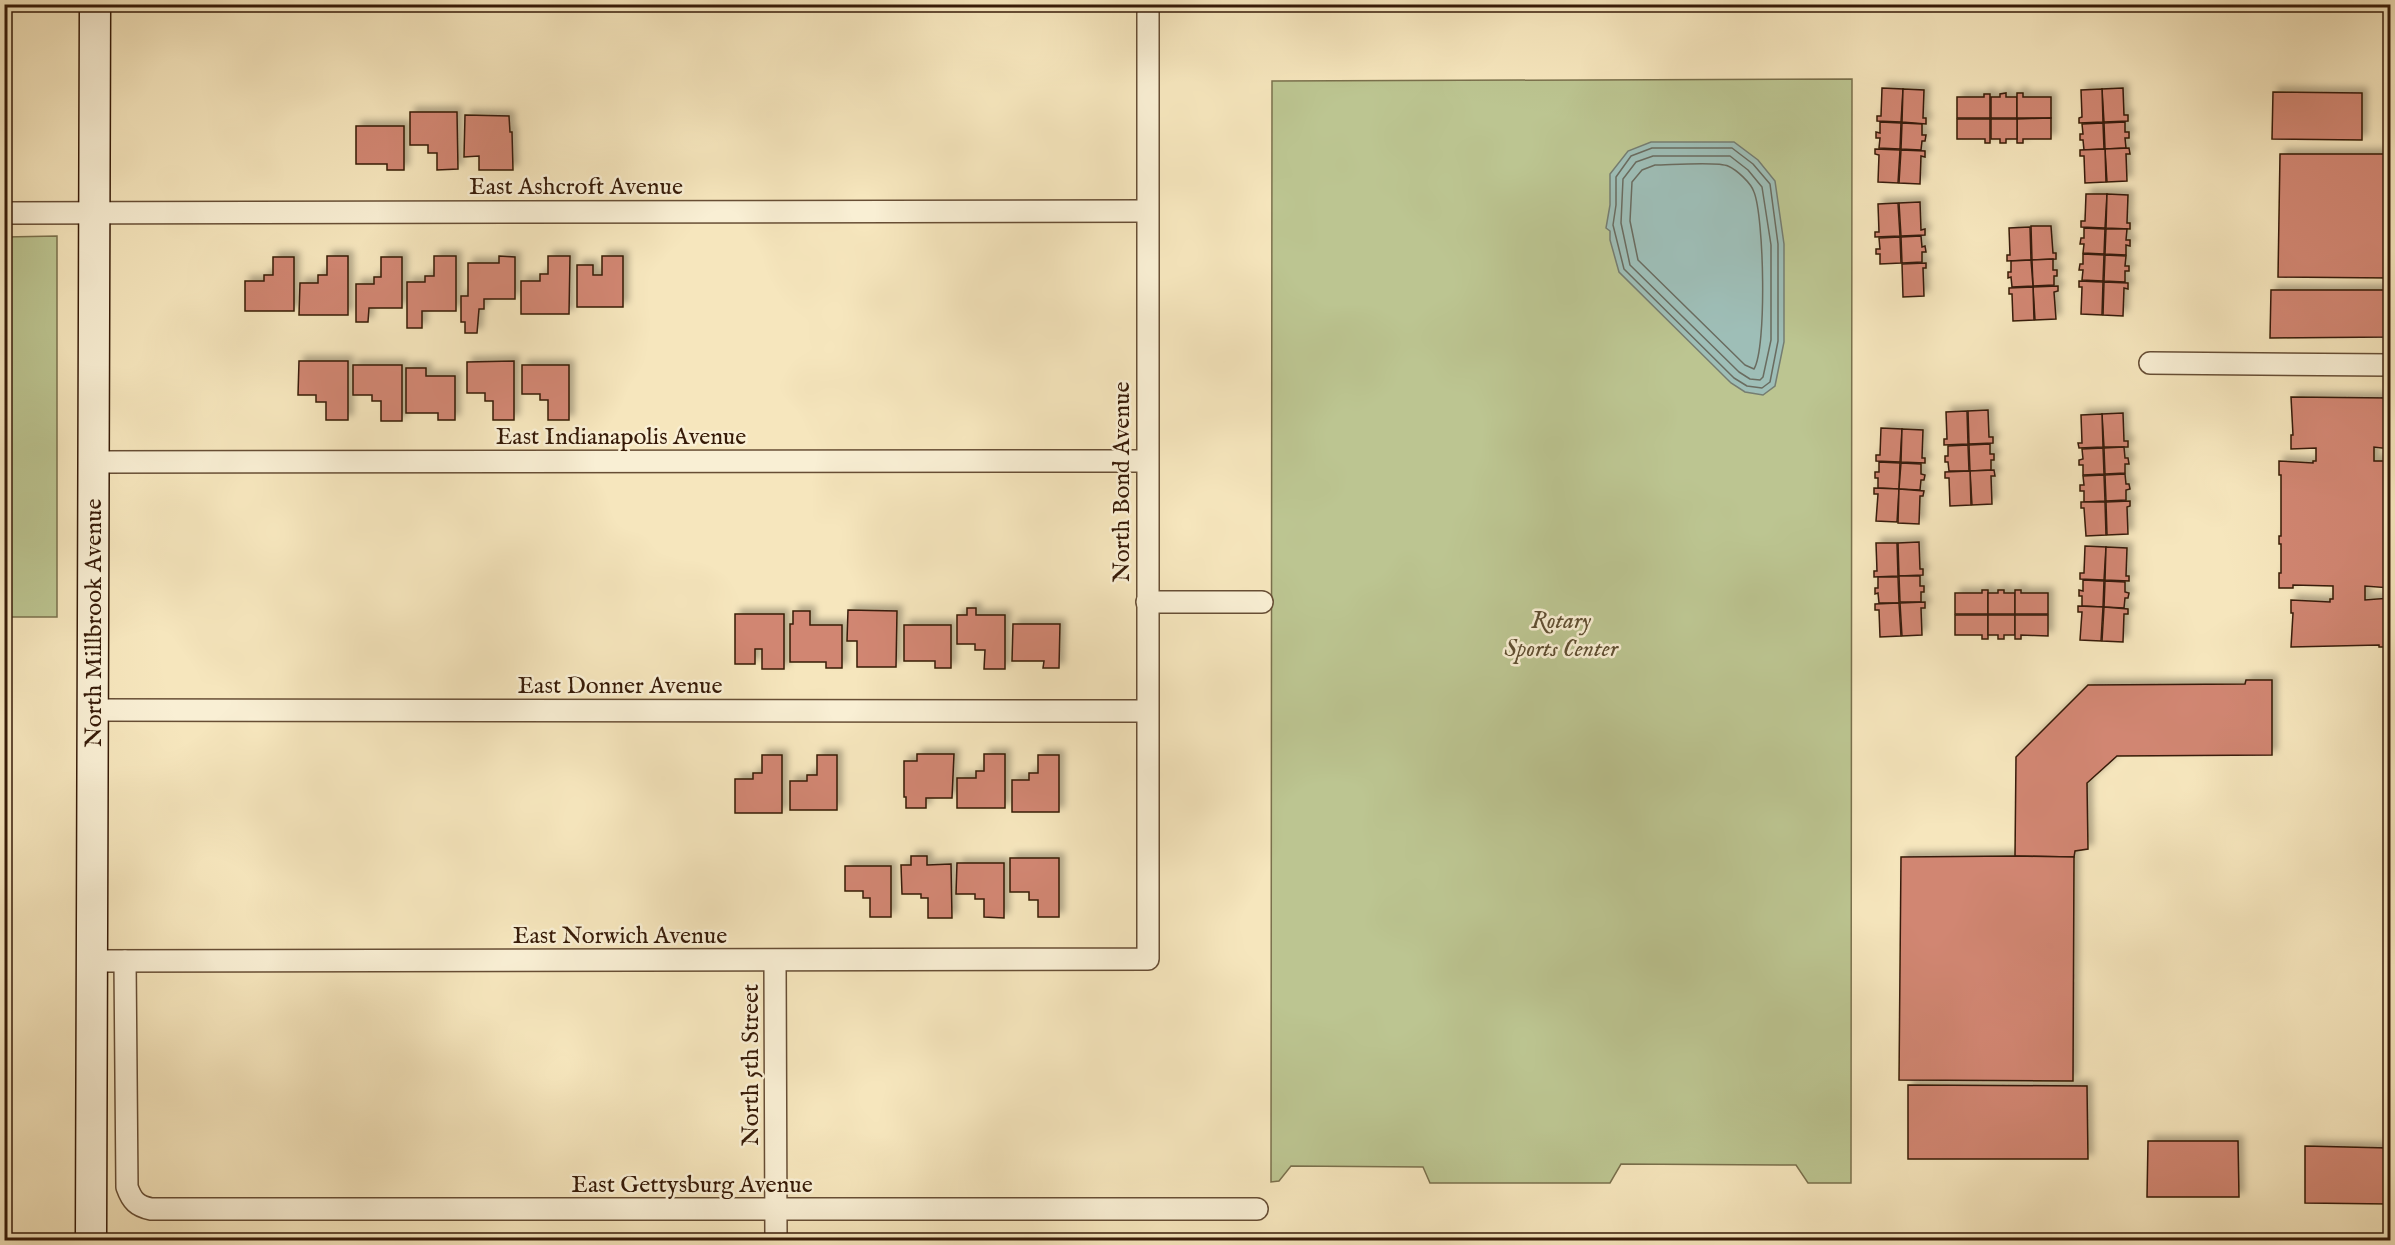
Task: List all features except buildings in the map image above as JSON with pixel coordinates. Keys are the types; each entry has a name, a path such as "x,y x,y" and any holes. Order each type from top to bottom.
{"street":[{"name":"North Millbrook Avenue","path":"91,1240 95,4"},
{"name":"North Bond Avenue","path":"1148,4 1148,959"},
{"name":"East Ashcroft Avenue","path":"4,213 1147,211"},
{"path":"2150,363 2391,365"},
{"name":"East Indianapolis Avenue","path":"94,462 1147,461"},
{"path":"1147,602 1262,602"},
{"name":"East Donner Avenue","path":"92,710 1147,711"},
{"name":"East Norwich Avenue","path":"92,961 1148,959"},
{"name":"East Gettysburg Avenue","path":"125,961 127,1187 131,1198 138,1206 151,1209 1257,1209"},
{"name":"North 5th Street","path":"775,961 776,1240"}],"green space":[{"name":"Rotary Sports Center","path":"1852,79 1851,1183 1808,1183 1796,1165 1621,1164 1610,1183 1430,1183 1423,1167 1291,1166 1279,1181 1271,1182 1272,81"},
{"path":"57,236 57,617 5,617 5,237"}],"water":[{"path":"1651,142 1734,142 1758,160 1775,181 1784,244 1784,342 1775,386 1763,395 1745,392 1731,383 1619,272 1610,240 1610,231 1606,228 1610,205 1610,174 1628,151"}]}
